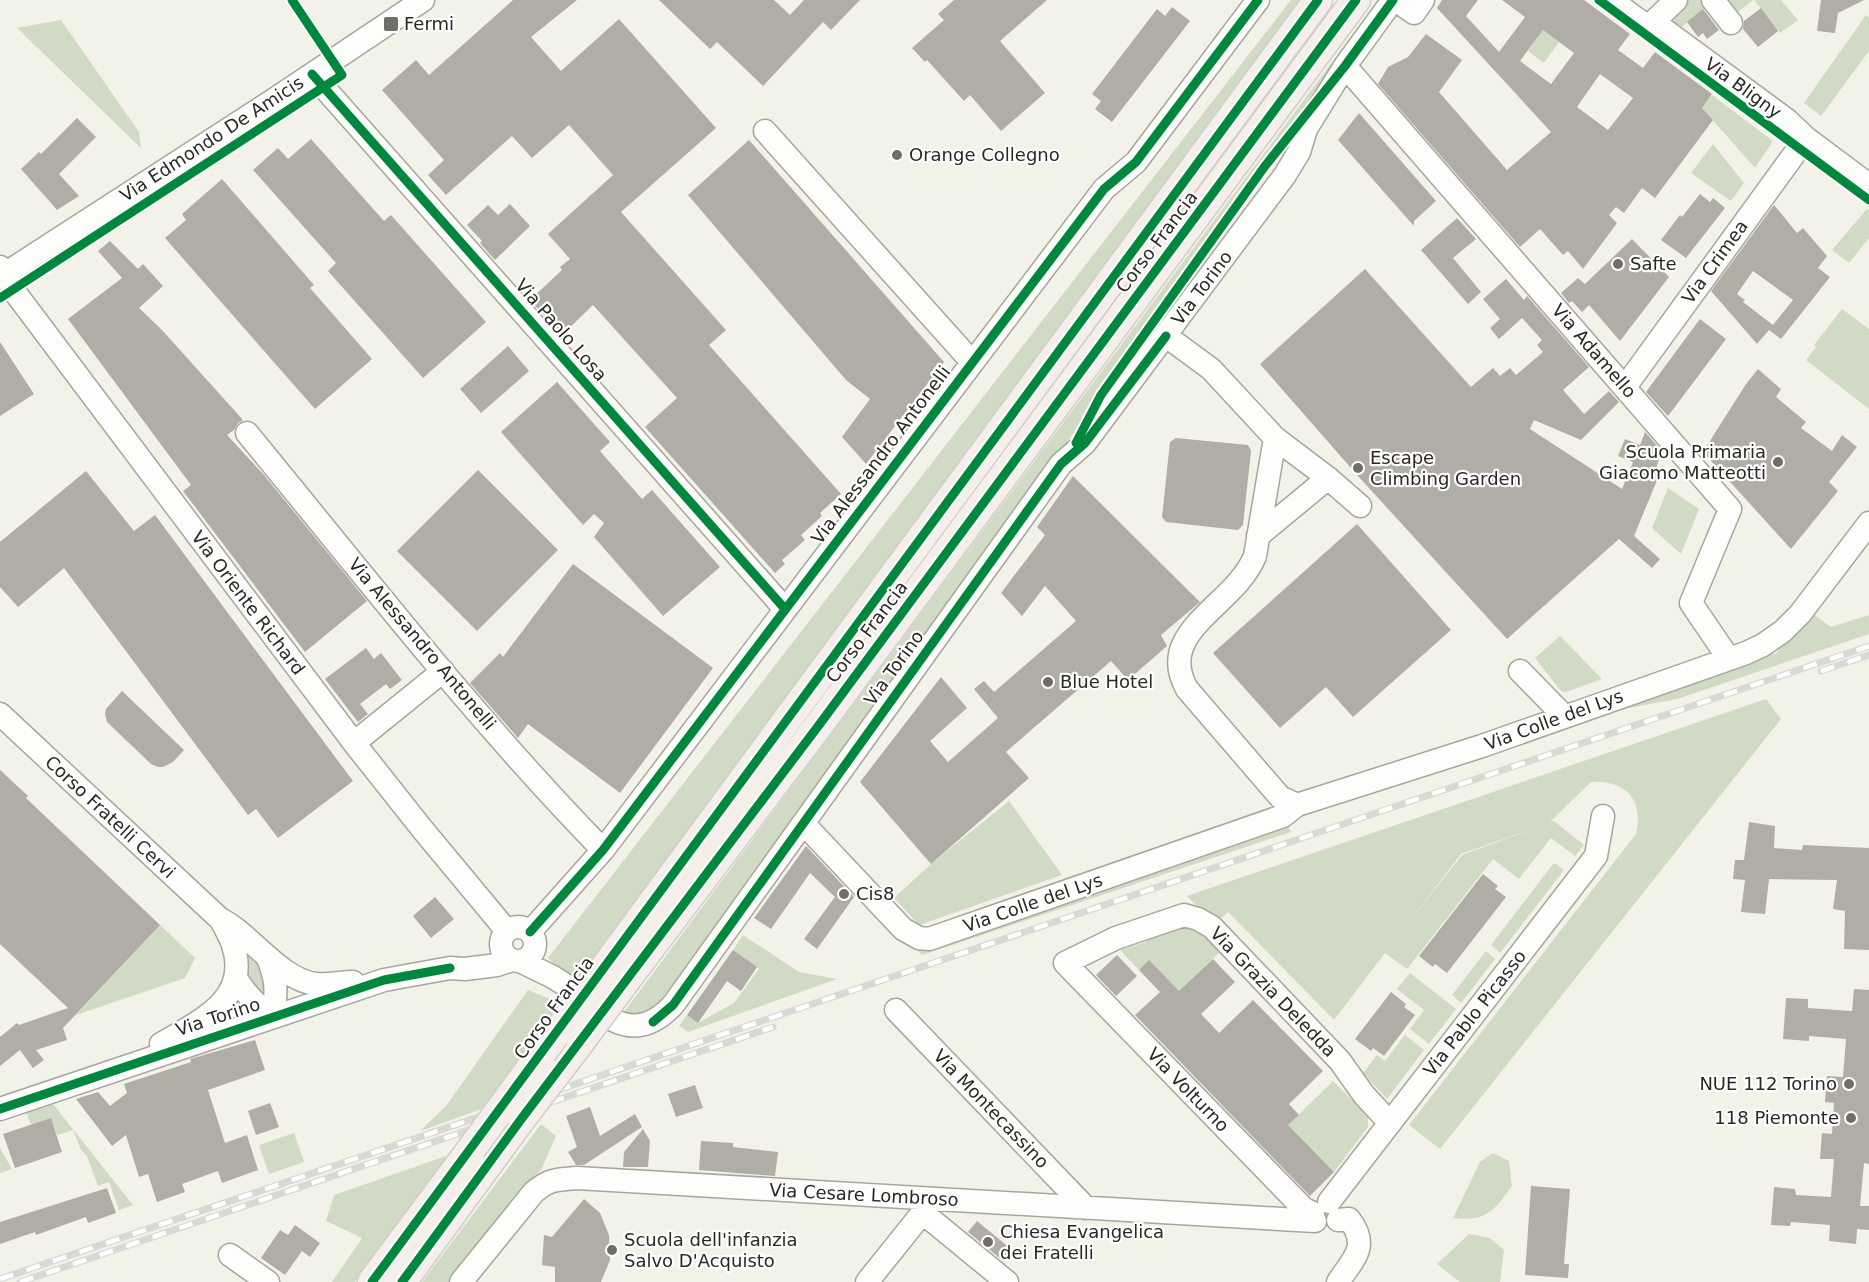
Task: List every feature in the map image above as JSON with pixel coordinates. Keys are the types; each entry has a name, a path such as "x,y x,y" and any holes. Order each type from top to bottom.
{"main road":[{"name":"Corso Francia","path":"402,1282 508,1137 622,966 1318,0"},
{"name":"Corso Francia","path":"372,1282 472,1148 819,725 1356,0"}],"street":[{"name":"Via Edmondo De Amicis","path":"2,272 312,74 423,0"},
{"name":"Via Alessandro Antonelli","path":"531,932 603,850 1104,189 1136,162 1258,0"},
{"name":"Via Bligny","path":"1611,0 1647,27 1666,31 1787,120 1806,138 1869,185"},
{"path":"1647,27 1676,0"},
{"path":"1713,0 1731,23"},
{"name":"Via Torino","path":"613,1020 625,1025 644,1025 653,1022 673,1005 1061,464 1085,443 1285,175 1299,152 1306,129 1345,66 1407,3"},
{"name":"Via Adamello","path":"1345,66 1731,509 1691,603 1729,659"},
{"name":"Via Paolo Losa","path":"312,74 785,609"},
{"name":"Via Alessandro Antonelli","path":"765,131 972,362"},
{"name":"Via Crimea","path":"1625,387 1806,138"},
{"name":"Via Oriente Richard","path":"2,272 16,295 354,743 505,935"},
{"path":"1166,336 1211,369 1275,438 1328,478 1360,506"},
{"name":"Via Alessandro Antonelli","path":"247,434 443,671 566,812 603,850"},
{"path":"1275,438 1251,566 1242,580 1190,632 1180,649 1178,667 1186,689 1280,797 1297,805"},
{"path":"1258,536 1328,478"},
{"name":"Via Colle del Lys","path":"804,824 903,929 920,938 929,939 1283,816 1297,805 1388,777 1764,645 1800,614 1869,523"},
{"path":"354,743 443,671"},
{"path":"1520,671 1564,716"},
{"name":"Corso Fratelli Cervi","path":"0,714 220,919 233,943 237,959 236,978"},
{"name":"Via Pablo Picasso","path":"1324,1214 1390,1123 1596,856 1603,816"},
{"name":"Via Grazia Deledda","path":"1065,963 1128,934 1184,915 1198,919 1212,927 1319,1037 1340,1061 1364,1095 1390,1123"},
{"name":"Corso Fratelli Cervi","path":"220,919 232,924 267,956 302,981 316,984 384,980"},
{"path":"516,961 529,957 535,948 531,932 522,927 505,935 502,950 516,961 553,977 570,988"},
{"name":"Via Torino","path":"450,968 505,935"},
{"name":"Corso Fratelli Cervi","path":"267,956 276,976 273,1017"},
{"name":"Via Torino","path":"0,1109 128,1064 384,980 450,968 465,969 516,961"},
{"name":"Via Volturno","path":"1065,963 1304,1209 1349,1219 1359,1235 1360,1246 1338,1282"},
{"path":"236,978 255,1004 273,1017"},
{"path":"128,1064 215,1012 226,1000 236,978"},
{"name":"Via Montecassino","path":"896,1010 1086,1208"},
{"name":"Via Cesare Lombroso","path":"461,1282 534,1192 546,1182 578,1178 928,1206 1324,1214"},
{"path":"867,1282 928,1206 1007,1282"},
{"path":"230,1255 268,1282"}],"green space":[{"path":"1291,0 1304,0 576,984 548,958"},
{"path":"1681,0 1709,0 1712,3 1679,29 1664,17"},
{"path":"1720,0 1753,0 1733,16"},
{"path":"1754,0 1781,0 1798,20 1780,33"},
{"path":"1866,15 1869,17 1869,51 1821,116 1804,103"},
{"path":"61,20 139,132 141,148 17,28"},
{"path":"1543,30 1559,42 1544,63 1528,51"},
{"path":"1357,34 1338,65 656,1015 621,1016 1350,38"},
{"path":"1712,95 1773,141 1755,168 1702,108"},
{"path":"1713,144 1744,183 1731,201 1691,173"},
{"path":"1867,209 1869,211 1869,238 1849,263 1832,250"},
{"path":"1842,309 1869,329 1869,409 1806,360 1816,347 1814,345"},
{"path":"1668,488 1699,509 1681,554 1652,528"},
{"path":"1809,611 1831,627 1869,615 1869,634 1677,699 1623,709 1776,653"},
{"path":"1560,636 1602,679 1566,692 1561,691 1535,658"},
{"path":"1766,699 1781,719 1440,1149 1409,1125 1636,834 1637,811 1629,794 1614,784 1591,782 1550,822 1554,821 1584,845 1575,856 1551,838 1519,879 1493,859 1407,969 1385,953 1334,1020 1228,912 1215,924 1187,896","holes":["1538,827 1462,855 1408,923 1461,854"]},
{"path":"1009,801 1062,875 919,925 894,898 931,864"},
{"path":"1288,826 1291,832 922,955 900,933 910,941"},
{"path":"1553,864 1564,870 1500,953 1491,945"},
{"path":"1182,922 1196,925 1221,951 1179,991 1149,961 1139,970 1120,950 1146,942 1146,934"},
{"path":"160,925 195,958 185,978 76,1015"},
{"path":"743,935 799,972 837,979 688,1032 679,1026 687,1015 698,1023 734,1003 759,969 733,950"},
{"path":"1486,951 1495,959 1461,1003 1452,995"},
{"path":"250,954 261,956 266,997 245,976 245,960"},
{"path":"1410,973 1456,1009 1429,1044 1410,1029 1424,1010 1397,989"},
{"path":"528,990 560,1003 482,1109 420,1131 446,1106"},
{"path":"1405,1035 1424,1050 1387,1099 1363,1073 1377,1055 1385,1061"},
{"path":"1333,1081 1368,1116 1368,1127 1334,1172 1288,1125"},
{"path":"49,1103 53,1104 133,1205 119,1210 109,1182 98,1186 87,1156 81,1150 73,1130 57,1135 51,1118 31,1125 26,1111"},
{"path":"541,1124 556,1136 542,1168 449,1282 422,1282"},
{"path":"294,1133 304,1162 269,1174 259,1145"},
{"path":"0,1148 12,1169 0,1173"},
{"path":"1493,1153 1509,1161 1512,1186 1488,1213 1474,1218 1453,1218 1480,1162"},
{"path":"449,1155 355,1282 332,1282 362,1238 326,1221 334,1195"},
{"path":"1469,1234 1490,1238 1504,1250 1500,1282 1460,1282 1437,1264"}],"building":[{"path":"513,0 577,0 531,37 561,71 619,19 716,128 621,212 726,330 709,345 841,494 801,535 805,540 782,560 785,564 775,573 645,427 677,398 593,305 562,335 530,300 562,270 560,267 570,259 548,234 613,175 569,125 532,158 512,136 446,195 428,175 444,160 382,90 416,60 429,75"},
{"path":"659,0 774,0 790,15 804,0 860,0 831,30 823,22 763,86 717,42 710,49"},
{"path":"954,0 1047,0 1000,41 1045,93 1001,131 970,95 964,101 927,60 925,62 912,48 944,20 938,14"},
{"path":"1442,0 1478,0 1466,16 1499,52 1525,17 1502,0 1584,0 1630,34 1618,50 1643,68 1655,52 1712,94 1702,108 1713,120 1655,198 1642,188 1624,213 1616,207 1609,215 1617,223 1583,269 1568,251 1563,255 1540,229 1520,247 1378,84 1388,67 1408,57 1426,34 1462,60 1439,92 1507,170 1551,132 1437,8","holes":["1543,30 1574,53 1551,84 1520,61","1600,74 1633,98 1608,130 1577,107"]},
{"path":"1821,0 1864,0 1838,13 1835,33 1817,31"},
{"path":"1172,7 1190,21 1112,122 1095,109 1101,101 1092,94 1157,9 1165,16"},
{"path":"1761,8 1778,31 1758,47 1743,29 1744,21"},
{"path":"1703,9 1719,30 1707,39 1703,33 1698,37 1687,22"},
{"path":"1359,113 1436,201 1414,221 1414,226 1338,140"},
{"path":"77,118 96,137 59,174 79,196 57,210 21,169 39,152 41,154"},
{"path":"311,139 384,221 391,215 486,322 423,378 328,271 336,263 253,170 278,148 288,159"},
{"path":"749,140 944,362 866,464 842,437 870,399 846,380 688,195"},
{"path":"222,179 314,285 310,288 372,359 315,409 165,238 186,220 182,214"},
{"path":"1700,194 1710,202 1713,198 1725,208 1686,258 1661,240"},
{"path":"510,204 530,226 495,260 467,225 488,205 498,215"},
{"path":"1774,205 1797,233 1803,228 1827,256 1818,268 1830,277 1781,339 1769,330 1757,344 1711,291","holes":["1753,271 1793,300 1773,325 1743,302 1745,300 1737,294"]},
{"path":"1457,218 1476,239 1453,258 1481,292 1468,304 1421,250"},
{"path":"1632,239 1669,277 1620,341 1589,305 1582,312 1572,301 1569,303 1561,293 1578,278 1585,284"},
{"path":"110,241 138,269 143,264 163,286 139,308 162,330 243,420 227,435 264,475 367,601 305,652 183,491 191,485 68,319 122,278 98,251"},
{"path":"1365,269 1471,387 1493,368 1500,376 1510,368 1516,375 1543,352 1537,345 1542,340 1522,318 1499,339 1490,328 1500,319 1483,299 1506,279 1524,300 1527,296 1589,367 1563,390 1584,414 1609,391 1619,402 1581,440 1534,420 1530,429 1622,489 1633,462 1618,456 1625,439 1640,445 1645,432 1662,451 1655,471 1660,473 1634,536 1660,559 1652,568 1619,539 1507,639 1358,476 1260,364"},
{"path":"1700,319 1726,339 1668,416 1646,392"},
{"path":"0,342 34,394 0,416"},
{"path":"508,346 529,371 481,413 460,389"},
{"name":"Scuola Primaria Giacomo Matteotti","path":"1758,369 1781,389 1776,397 1806,422 1801,428 1832,451 1842,435 1857,447 1829,482 1838,491 1791,549 1703,452"},
{"path":"557,382 610,442 600,451 642,499 652,490 720,567 663,616 594,537 604,523 594,514 583,525 501,432"},
{"path":"1176,438 1248,445 1251,451 1243,525 1238,530 1166,522 1162,517 1170,442"},
{"path":"478,470 558,550 477,631 397,551"},
{"path":"86,471 134,531 155,515 353,781 278,838 256,809 248,815 64,568 18,607 0,587 0,542"},
{"path":"1073,476 1200,602 1161,635 1167,646 1128,680 1111,661 1006,752 1029,778 931,864 860,782 941,677 967,708 930,741 948,762 998,718 974,689 984,681 994,692 1076,621 1045,586 1022,616 1001,593 1045,535 1037,527"},
{"path":"1357,524 1451,630 1353,717 1326,687 1280,728 1213,653"},
{"path":"573,564 713,668 620,793 528,724 518,738 470,683 500,653 503,657"},
{"path":"366,648 374,659 381,653 402,680 390,689 386,684 360,704 368,714 358,722 325,679"},
{"path":"122,691 184,750 173,762 163,767 151,764 107,722 106,709"},
{"path":"0,770 28,796 26,798 160,925 63,1028 67,1040 36,1050 44,1060 33,1068 20,1050 0,1066 0,1037 17,1023 19,1025 68,1008 0,944"},
{"path":"1749,822 1775,826 1774,848 1802,850 1803,845 1869,848 1869,950 1844,949 1845,911 1833,909 1837,880 1769,879 1765,914 1741,912 1745,880 1733,879 1735,860 1744,860"},
{"name":"Cis8","path":"806,846 854,897 817,949 804,939 835,897 810,873 771,929 754,918"},
{"path":"1483,874 1498,886 1495,889 1506,897 1447,973 1435,964 1433,967 1419,956"},
{"path":"435,897 454,919 431,938 413,916"},
{"path":"733,950 757,967 741,991 727,981 698,1023 687,1015"},
{"path":"1117,955 1137,976 1116,996 1096,975"},
{"path":"1213,959 1235,982 1201,1014 1219,1033 1253,1000 1323,1071 1289,1104 1299,1115 1288,1125 1334,1172 1310,1196 1135,1015 1160,992 1139,970 1149,960 1179,991"},
{"name":"118 Piemonte","path":"1854,989 1869,990 1869,1164 1864,1163 1860,1206 1869,1206 1869,1230 1857,1229 1856,1244 1829,1241 1830,1225 1791,1222 1790,1226 1771,1225 1774,1187 1795,1189 1796,1195 1831,1197 1834,1159 1820,1159 1822,1133 1832,1134 1834,1103 1825,1102 1827,1076 1843,1077 1846,1039 1809,1036 1809,1041 1783,1039 1786,998 1808,999 1808,1008 1852,1011"},
{"path":"1391,992 1406,1004 1404,1007 1415,1015 1384,1056 1373,1048 1371,1051 1355,1039"},
{"path":"255,1040 265,1070 208,1090 225,1143 247,1135 258,1170 222,1183 218,1171 182,1184 185,1192 157,1202 148,1174 139,1177 126,1135 112,1146 76,1099 98,1092 110,1106 127,1093 124,1084 191,1062 190,1059"},
{"path":"695,1085 703,1108 676,1117 668,1094"},
{"path":"270,1103 279,1127 256,1135 248,1111"},
{"path":"590,1107 600,1136 635,1114 642,1127 584,1165 576,1165 568,1152 577,1147 566,1116"},
{"path":"51,1118 62,1152 15,1168 3,1134"},
{"path":"643,1129 650,1141 648,1167 623,1167 624,1152"},
{"path":"701,1141 733,1143 733,1147 778,1152 775,1176 699,1170"},
{"path":"1531,1186 1570,1189 1564,1264 1569,1264 1568,1278 1525,1275"},
{"path":"107,1188 116,1213 88,1223 86,1217 36,1235 35,1232 0,1244 0,1222"},
{"path":"584,1199 600,1213 609,1235 610,1260 601,1282 555,1282 555,1267 542,1265 544,1235 552,1237"},
{"name":"Chiesa Evangelica dei Fratelli","path":"977,1221 1011,1249 1002,1260 968,1232"},
{"path":"295,1225 320,1243 310,1257 302,1251 285,1275 261,1258 280,1230 288,1235"}],"railway":[{"path":"0,1279 1869,646"},
{"path":"1821,671 1869,655"},
{"path":"20,1282 773,1027"}],"cycle path":[{"path":"0,298 342,75 292,0"},
{"path":"530,932 603,850 1104,189 1136,162 1258,0"},
{"path":"372,1282 1318,0"},
{"path":"402,1282 522,1118 819,725 1356,0"},
{"path":"1076,443 1101,395 1265,166 1345,66 1393,0"},
{"path":"1599,0 1869,200"},
{"path":"312,74 785,609"},
{"path":"653,1022 673,1005 1061,464 1085,443 1166,336"},
{"path":"0,1109 384,980 450,968"}],"place":[{"name":"Fermi","path":"391,24"},
{"name":"Orange Collegno","path":"897,155"},
{"name":"Safte","path":"1618,264"},
{"name":"Scuola Primaria Giacomo Matteotti","path":"1778,462"},
{"name":"Escape Climbing Garden","path":"1358,468"},
{"name":"Blue Hotel","path":"1048,682"},
{"name":"Cis8","path":"844,894"},
{"name":"NUE 112 Torino","path":"1849,1084"},
{"name":"118 Piemonte","path":"1851,1118"},
{"name":"Chiesa Evangelica dei Fratelli","path":"988,1242"},
{"name":"Scuola dell'infanzia Salvo D'Acquisto","path":"612,1250"}]}
